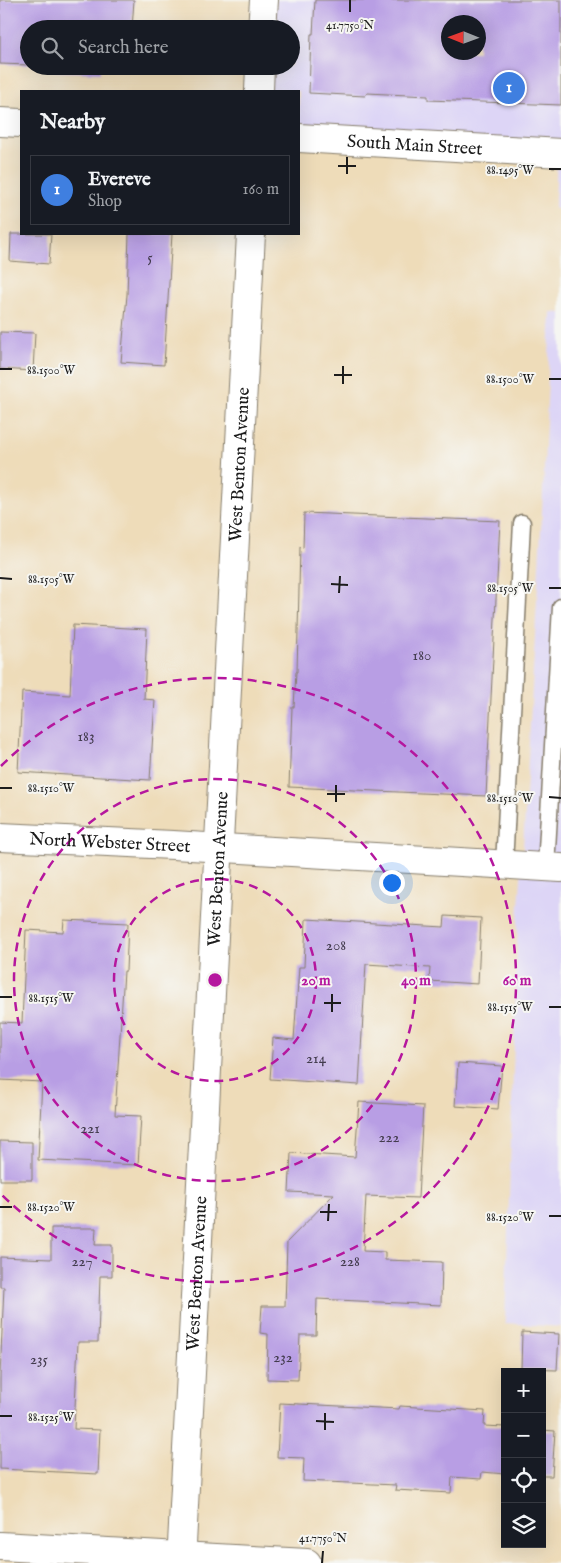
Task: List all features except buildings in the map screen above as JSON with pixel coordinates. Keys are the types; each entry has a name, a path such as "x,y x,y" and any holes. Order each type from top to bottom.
{"street":[{"path":"263,20 264,0"},
{"path":"259,90 260,75"},
{"path":"0,122 20,123"},
{"name":"South Main Street","path":"300,138 561,153"},
{"name":"West Benton Avenue","path":"181,1560 252,235"},
{"name":"North Webster Street","path":"0,837 554,868"},
{"path":"0,1546 181,1560 306,1563"}],"lane":[{"path":"504,865 522,523"},
{"path":"554,868 561,607"}],"shaded area":[{"path":"276,0 561,0 561,209 555,209 557,152 300,138 300,90 266,90 268,75 300,75 300,20 274,20"},
{"path":"551,312 561,313 561,1327 505,1323 518,918 542,513"}],"place":[{"name":"Evereve","path":"509,88"}]}
